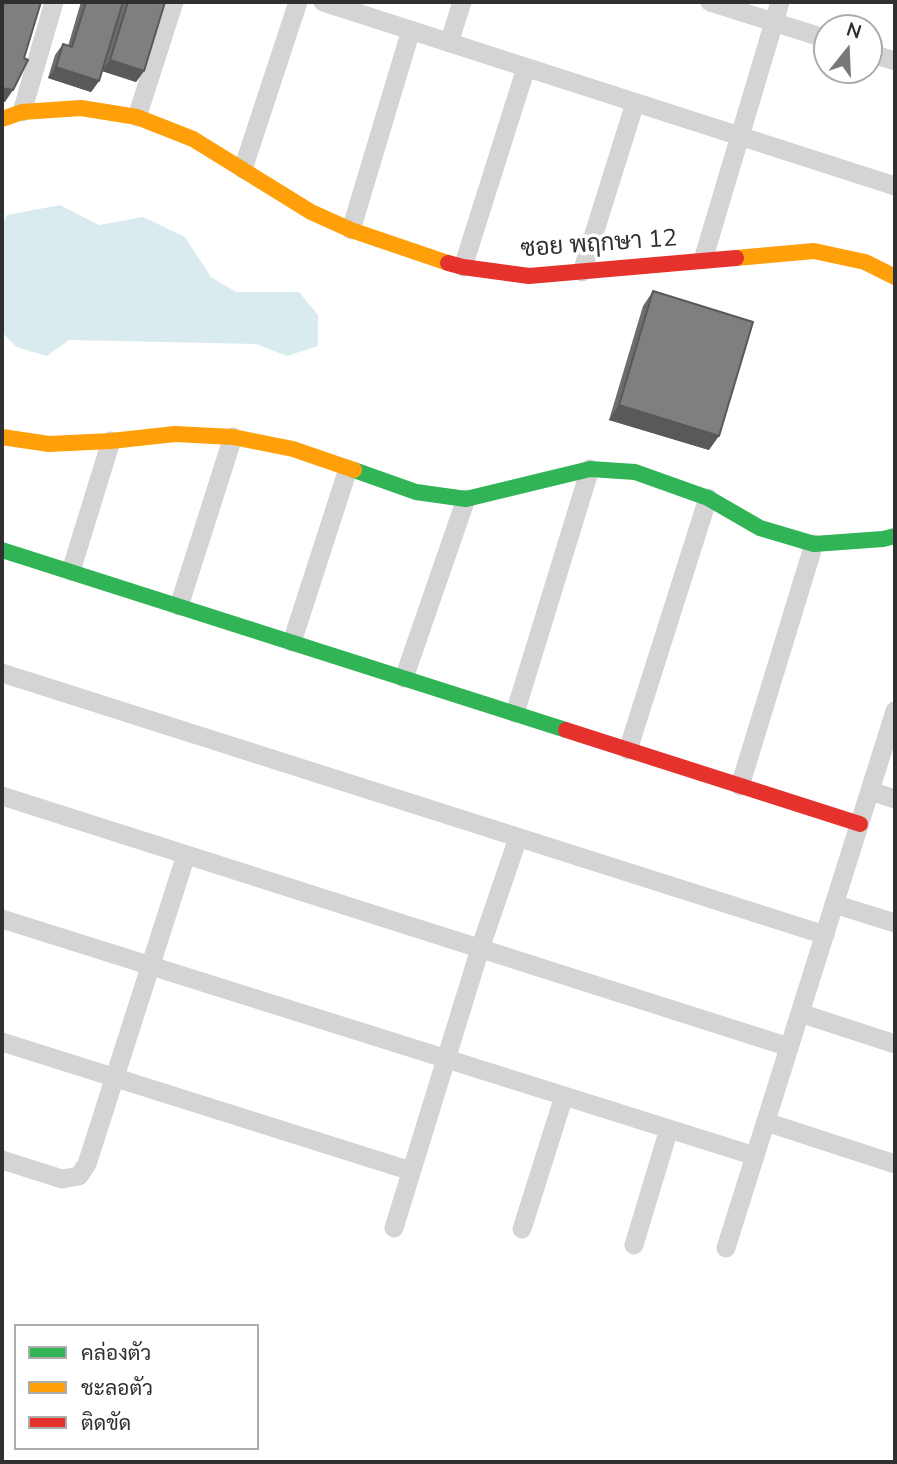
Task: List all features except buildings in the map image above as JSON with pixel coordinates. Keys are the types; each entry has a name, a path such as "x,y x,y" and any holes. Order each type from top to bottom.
{"street":[{"path":"22,112 54,2"},
{"path":"137,117 174,2"},
{"path":"243,169 298,2"},
{"path":"323,2 895,186"},
{"path":"449,43 462,2"},
{"path":"710,2 813,35"},
{"path":"702,260 780,2"},
{"path":"351,230 411,30"},
{"path":"463,267 526,68"},
{"path":"582,272 635,103"},
{"name":"ซอย พฤกษา 12","path":"2,119 22,112 81,108 137,117 193,139 311,212 414,253 463,267 529,276 814,251 865,262 895,277"},
{"path":"2,437 49,444 174,434 233,437 293,449 416,492 466,499 590,470 635,472 675,484 708,498 760,528 814,544 895,536"},
{"path":"178,606 233,437"},
{"path":"71,571 111,441"},
{"path":"292,642 348,469"},
{"path":"514,713 590,470"},
{"path":"628,750 708,498"},
{"path":"404,678 466,499"},
{"path":"740,786 814,544"},
{"path":"2,550 860,824"},
{"path":"2,673 825,935"},
{"path":"726,1248 895,711"},
{"path":"870,790 895,799"},
{"path":"2,796 789,1046"},
{"path":"394,1228 445,1059 518,838"},
{"path":"2,1160 62,1179 79,1176 87,1164 186,855"},
{"path":"834,904 895,923"},
{"path":"2,919 755,1156"},
{"path":"800,1013 895,1044"},
{"path":"2,1042 411,1171"},
{"path":"522,1229 564,1096"},
{"path":"766,1122 895,1164"},
{"path":"634,1245 669,1129"}],"shaded area":[{"path":"60,205 99,225 143,217 185,237 211,277 236,292 299,292 318,315 318,346 287,356 256,344 69,340 47,356 16,347 2,332 2,224 7,215"}],"traffic: fast":[{"path":"354,470 416,492 466,499 590,469 635,472 708,498 760,528 814,544 895,536"},
{"path":"2,550 566,730"}],"traffic: slow":[{"path":"2,119 22,112 81,108 137,117 193,139 311,212 351,230 448,263"},
{"path":"736,258 814,251 865,262 895,277"},
{"path":"2,437 49,444 175,434 233,437 293,449 354,470"}],"traffic: jam":[{"path":"448,263 529,276 736,258"},
{"path":"566,730 860,824"}]}
